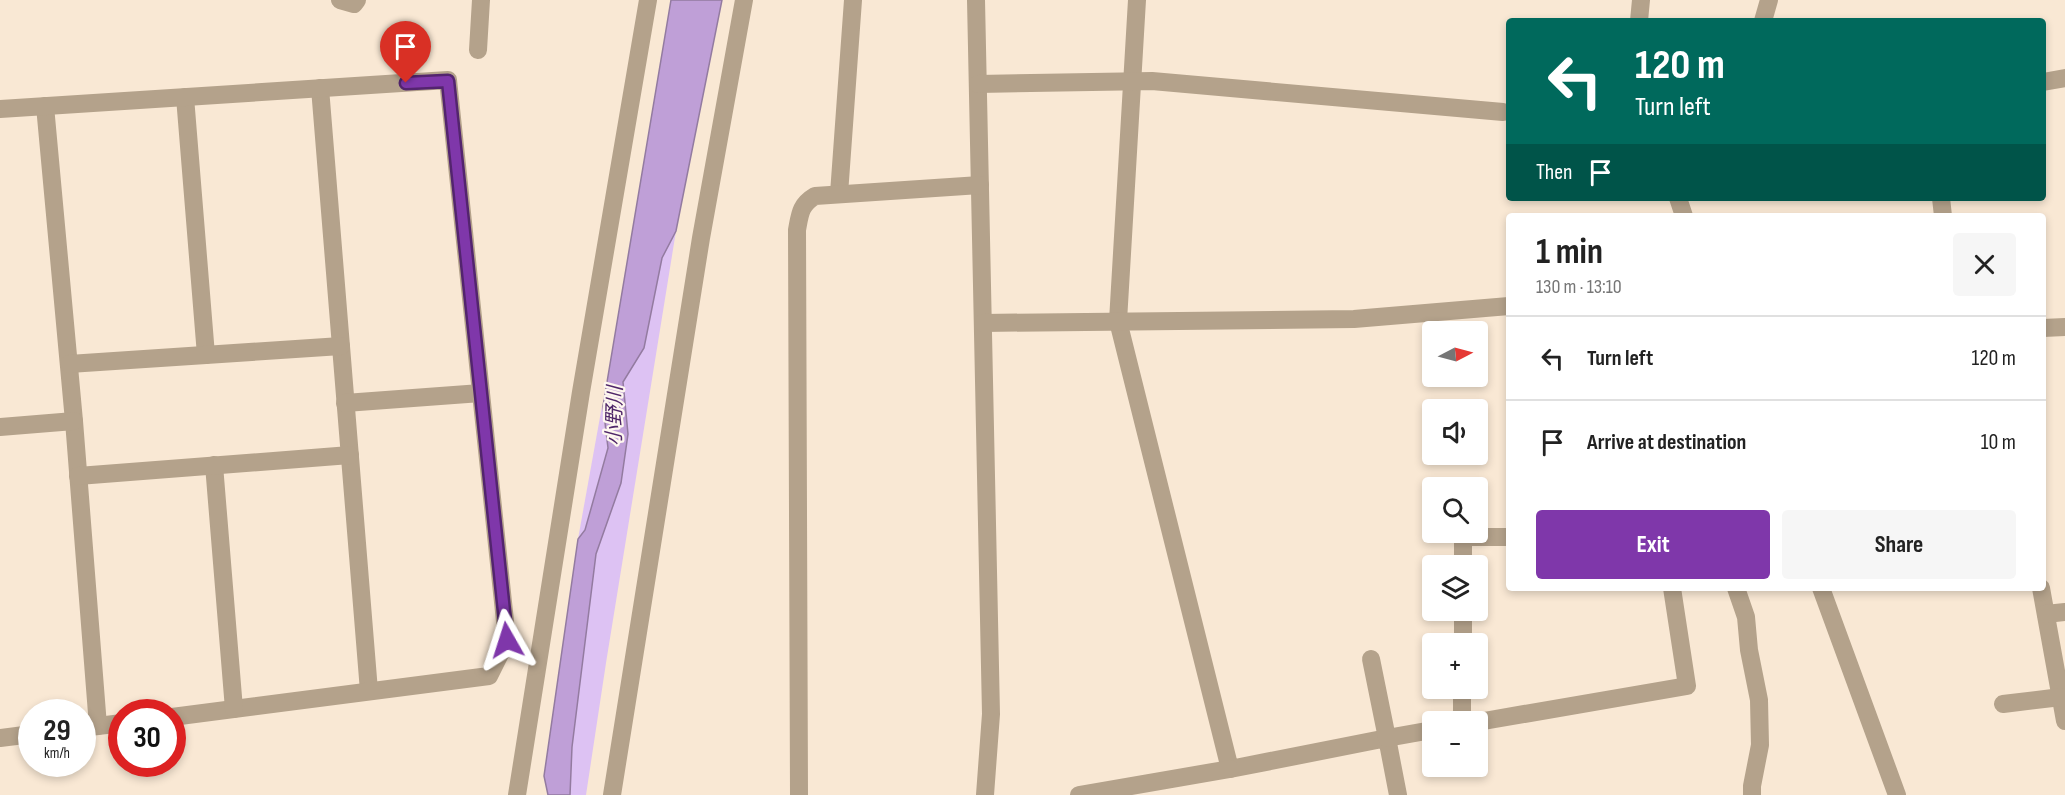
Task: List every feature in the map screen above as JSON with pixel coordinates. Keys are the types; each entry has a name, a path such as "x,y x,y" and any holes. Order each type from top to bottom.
{"street":[{"path":"340,0 354,4 357,0"},
{"path":"478,50 481,0"},
{"path":"517,795 581,392 648,0"},
{"path":"612,795 695,273 744,0"},
{"path":"839,194 853,0"},
{"path":"976,0 991,714 985,795"},
{"path":"1137,0 1118,321 1230,768"},
{"path":"1639,18 1641,0"},
{"path":"1764,18 1769,0"},
{"path":"2046,81 2065,78"},
{"path":"0,109 448,81 507,640 489,676 186,715"},
{"path":"978,84 1152,81 1503,112"},
{"path":"320,88 369,692"},
{"path":"185,97 206,355"},
{"path":"45,106 74,421 89,699"},
{"path":"798,795 797,230 800,214 805,202 815,196 980,185"},
{"path":"983,323 1354,319 1506,306"},
{"path":"2046,328 2065,327"},
{"path":"69,364 341,346"},
{"path":"345,403 481,393"},
{"path":"0,427 74,421"},
{"path":"78,476 350,455"},
{"path":"214,465 234,709"},
{"path":"1463,555 1463,537 1506,537"},
{"path":"1488,720 1687,686 1672,591"},
{"path":"1737,591 1746,617 1749,650 1759,700 1760,745 1752,795"},
{"path":"1822,591 1897,795"},
{"path":"2042,591 2065,721"},
{"path":"2046,614 2065,612"},
{"path":"1371,659 1398,795"},
{"path":"2002,704 2061,697"},
{"path":"1079,795 1422,732"},
{"path":"0,738 18,736"}],"shaded area":[{"path":"676,231 586,795 570,795 572,747 596,554 621,483 628,434 623,382 644,348 662,258"},
{"path":"602,406 608,447 585,530 578,539"}],"water":[{"name":"小野川","path":"671,0 722,0 676,231 662,258 644,348 623,382 628,434 621,483 596,554 572,747 570,795 548,795 544,776 578,539 585,530 608,448 603,406"}],"route":[{"path":"406,83 448,81 507,640"}]}
